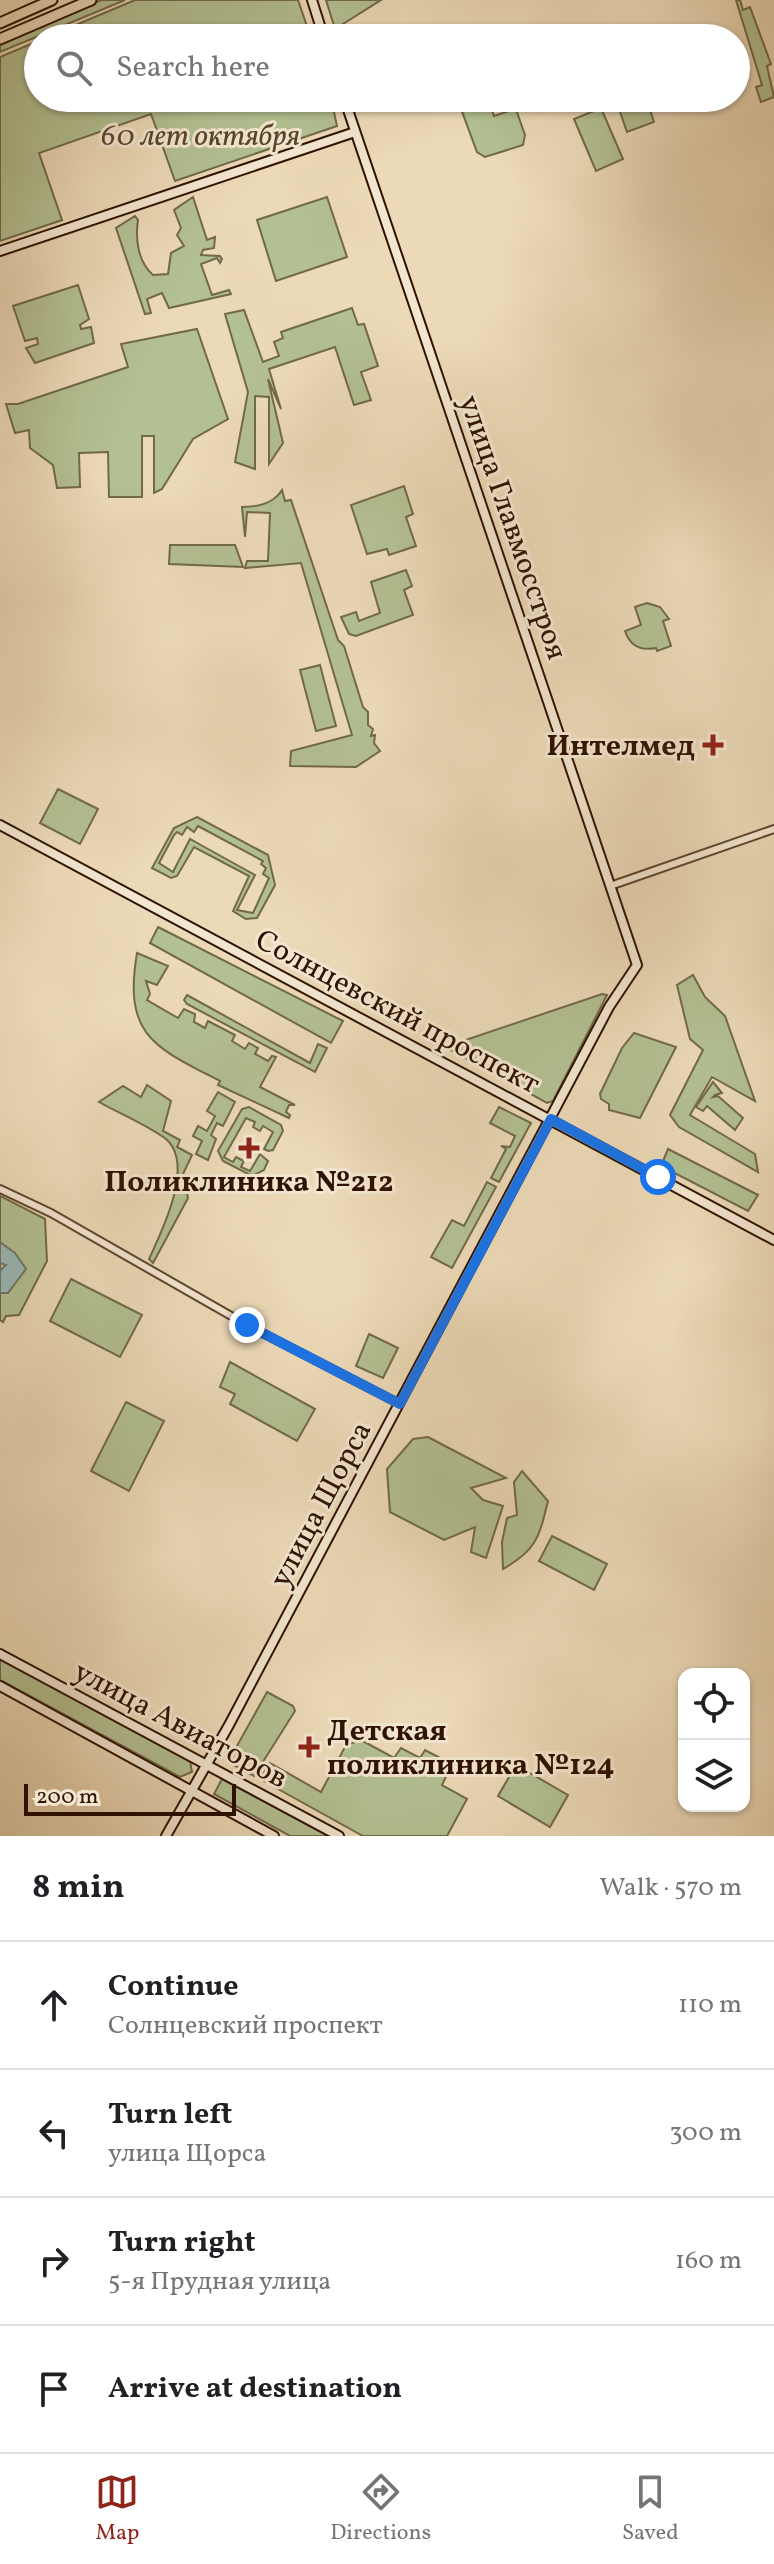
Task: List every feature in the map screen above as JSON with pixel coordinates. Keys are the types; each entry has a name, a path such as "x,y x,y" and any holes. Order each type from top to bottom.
{"main road":[{"path":"0,23 52,0"},
{"path":"35,24 91,0"},
{"path":"0,39 24,29"}],"street":[{"path":"312,0 320,24"},
{"name":"улица Главмосстроя","path":"349,112 636,963 634,970"},
{"path":"0,251 355,132"},
{"name":"Солнцевский проспект","path":"0,825 774,1240"},
{"path":"610,886 774,829"},
{"name":"улица Щорса","path":"166,1836 208,1766 609,1007 634,970"},
{"path":"0,1189 51,1213 247,1325 400,1404"},
{"name":"улица Авиаторов","path":"0,1654 339,1836"},
{"name":"улица Авиаторов","path":"0,1686 274,1836"}],"green space":[{"path":"101,0 125,0 67,24 47,24"},
{"path":"135,0 298,0 306,24 78,24"},
{"path":"326,0 381,0 343,24 333,24"},
{"path":"736,0 740,0 743,10 750,7 771,64 767,66 774,97 761,102 756,87 762,85 750,46 750,24 743,24"},
{"path":"24,34 24,42 0,52 0,45"},
{"name":"60 лет октября","path":"24,47 24,112 334,112 337,126 175,181 151,114 39,153 62,220 0,241 0,57"},
{"path":"462,112 493,112 494,116 517,112 525,135 523,145 485,157 477,152"},
{"path":"591,112 603,112 623,159 596,171 574,119"},
{"path":"620,112 651,112 654,122 627,132"},
{"path":"193,197 207,240 215,237 214,248 203,250 201,255 220,256 222,259 220,263 217,258 201,264 212,295 229,290 231,294 169,308 162,293 147,299 151,313 145,314 116,228 135,216 144,264 153,275 168,274 171,253 184,246 177,235 181,228 174,210"},
{"path":"327,197 347,257 276,281 257,220"},
{"path":"78,285 89,319 80,325 81,329 91,327 94,343 35,363 26,348 38,344 37,338 25,341 13,306"},
{"path":"352,308 358,325 364,324 378,366 361,372 371,400 354,405 335,347 269,369 281,409 268,379 283,443 269,464 269,397 255,396 255,469 235,462 248,392 225,314 244,310 263,362 279,356 274,342 283,338 281,332"},
{"path":"197,329 228,419 193,439 162,489 154,493 154,436 142,436 142,497 109,497 108,452 79,453 80,487 57,488 53,465 30,448 29,430 15,433 6,404 18,404 128,367 121,344"},
{"path":"404,486 413,514 406,517 416,546 389,555 387,549 367,554 351,505"},
{"path":"282,490 285,501 291,500 338,640 344,646 363,707 368,712 368,725 373,729 371,736 375,735 374,743 380,751 356,767 290,766 291,751 352,735 301,563 245,568 247,561 268,561 270,513 247,512 245,537 242,507 265,504"},
{"path":"170,545 235,545 243,567 169,564"},
{"path":"406,570 412,586 404,590 413,615 356,636 349,634 341,617 356,612 359,621 380,613 371,582"},
{"path":"647,603 660,607 669,619 663,621 671,646 657,651 656,648 641,648 627,636 625,631 641,625 635,607"},
{"path":"320,665 336,726 316,731 300,670"},
{"path":"58,789 98,809 80,844 40,823"},
{"path":"197,817 268,855 275,885 257,918 246,919 233,911 249,876 194,847 177,876 171,878 152,868 174,828","holes":["198,826 263,861 261,864 266,868 263,874 269,878 253,913 237,910 255,875 190,839 173,872 159,863 177,832 182,835 187,827 194,832"]},
{"path":"158,927 343,1021 331,1043 150,943"},
{"path":"137,953 168,966 157,985 146,981 150,994 147,1000 178,1018 184,1009 195,1014 194,1022 205,1028 208,1021 235,1035 232,1041 245,1049 249,1043 258,1048 255,1054 268,1061 272,1056 276,1057 260,1087 295,1105 289,1105 286,1112 289,1118 218,1085 220,1081 177,1058 148,1035 135,1003"},
{"path":"693,975 705,997 725,1016 755,1101 712,1077 690,1115 755,1154 758,1172 679,1127 670,1115 703,1050 690,1039 677,985"},
{"path":"602,994 607,995 553,1101 547,1103 445,1047"},
{"path":"187,995 310,1063 318,1044 327,1048 315,1072 187,1004 184,1000"},
{"path":"634,1033 676,1047 640,1118 609,1110 609,1104 601,1099 600,1094 622,1048"},
{"path":"713,1082 722,1093 713,1097 718,1096 743,1118 735,1130 707,1106 703,1111 696,1107"},
{"path":"147,1085 171,1101 163,1131 180,1140 177,1147 192,1155 183,1174 188,1198 153,1263 149,1259 167,1218 176,1184 176,1154 164,1137 99,1102 123,1086 141,1097"},
{"path":"218,1092 235,1102 223,1126 217,1123 211,1135 216,1139 208,1160 196,1154 202,1141 193,1136 198,1126 207,1131 215,1116 207,1111"},
{"path":"249,1107 281,1125 283,1131 273,1150 268,1151 264,1149 273,1132 263,1126 260,1131 253,1127 255,1122 246,1118 224,1157 233,1162 236,1157 244,1161 241,1167 250,1171 260,1154 268,1161 264,1170 252,1176 223,1161 218,1151 242,1109"},
{"path":"499,1107 531,1123 499,1182 491,1178 506,1149 501,1146 510,1147 515,1136 490,1123"},
{"path":"668,1149 758,1195 748,1211 661,1166"},
{"path":"487,1182 496,1187 452,1268 431,1257 452,1220 464,1226"},
{"path":"0,1196 45,1219 47,1261 19,1315 6,1316 3,1322 0,1320"},
{"path":"71,1279 142,1315 120,1357 50,1321"},
{"path":"369,1334 398,1348 383,1378 356,1366"},
{"path":"230,1362 315,1409 297,1441 230,1404 235,1394 220,1387"},
{"path":"126,1402 164,1421 129,1491 91,1471"},
{"path":"428,1437 506,1478 471,1488 483,1500 503,1506 486,1558 471,1552 475,1527 444,1540 390,1512 387,1469 413,1439"},
{"path":"522,1471 548,1501 542,1524 530,1549 503,1569 502,1542 507,1518 517,1515 514,1482"},
{"path":"552,1536 607,1564 594,1590 539,1561"},
{"path":"0,1658 190,1761 192,1772 180,1777 0,1680"},
{"path":"267,1692 293,1706 295,1711 254,1776 228,1762"},
{"path":"361,1740 394,1758 401,1748 420,1758 425,1750 452,1764 442,1785 467,1799 447,1836 363,1836 260,1779 270,1763 321,1792 346,1745"},
{"path":"516,1765 568,1795 550,1827 498,1796"},
{"path":"222,1779 328,1836 290,1836 214,1794"}],"water":[{"path":"0,1242 15,1253 26,1269 8,1293 0,1293 0,1271 6,1265 0,1263"}],"place":[{"name":"Интелмед","path":"713,745"},
{"name":"Поликлиника №212","path":"249,1148"},
{"name":"Детская поликлиника №124","path":"309,1747"}],"route":[{"path":"247,1325 400,1404 551,1119 658,1177"}]}
